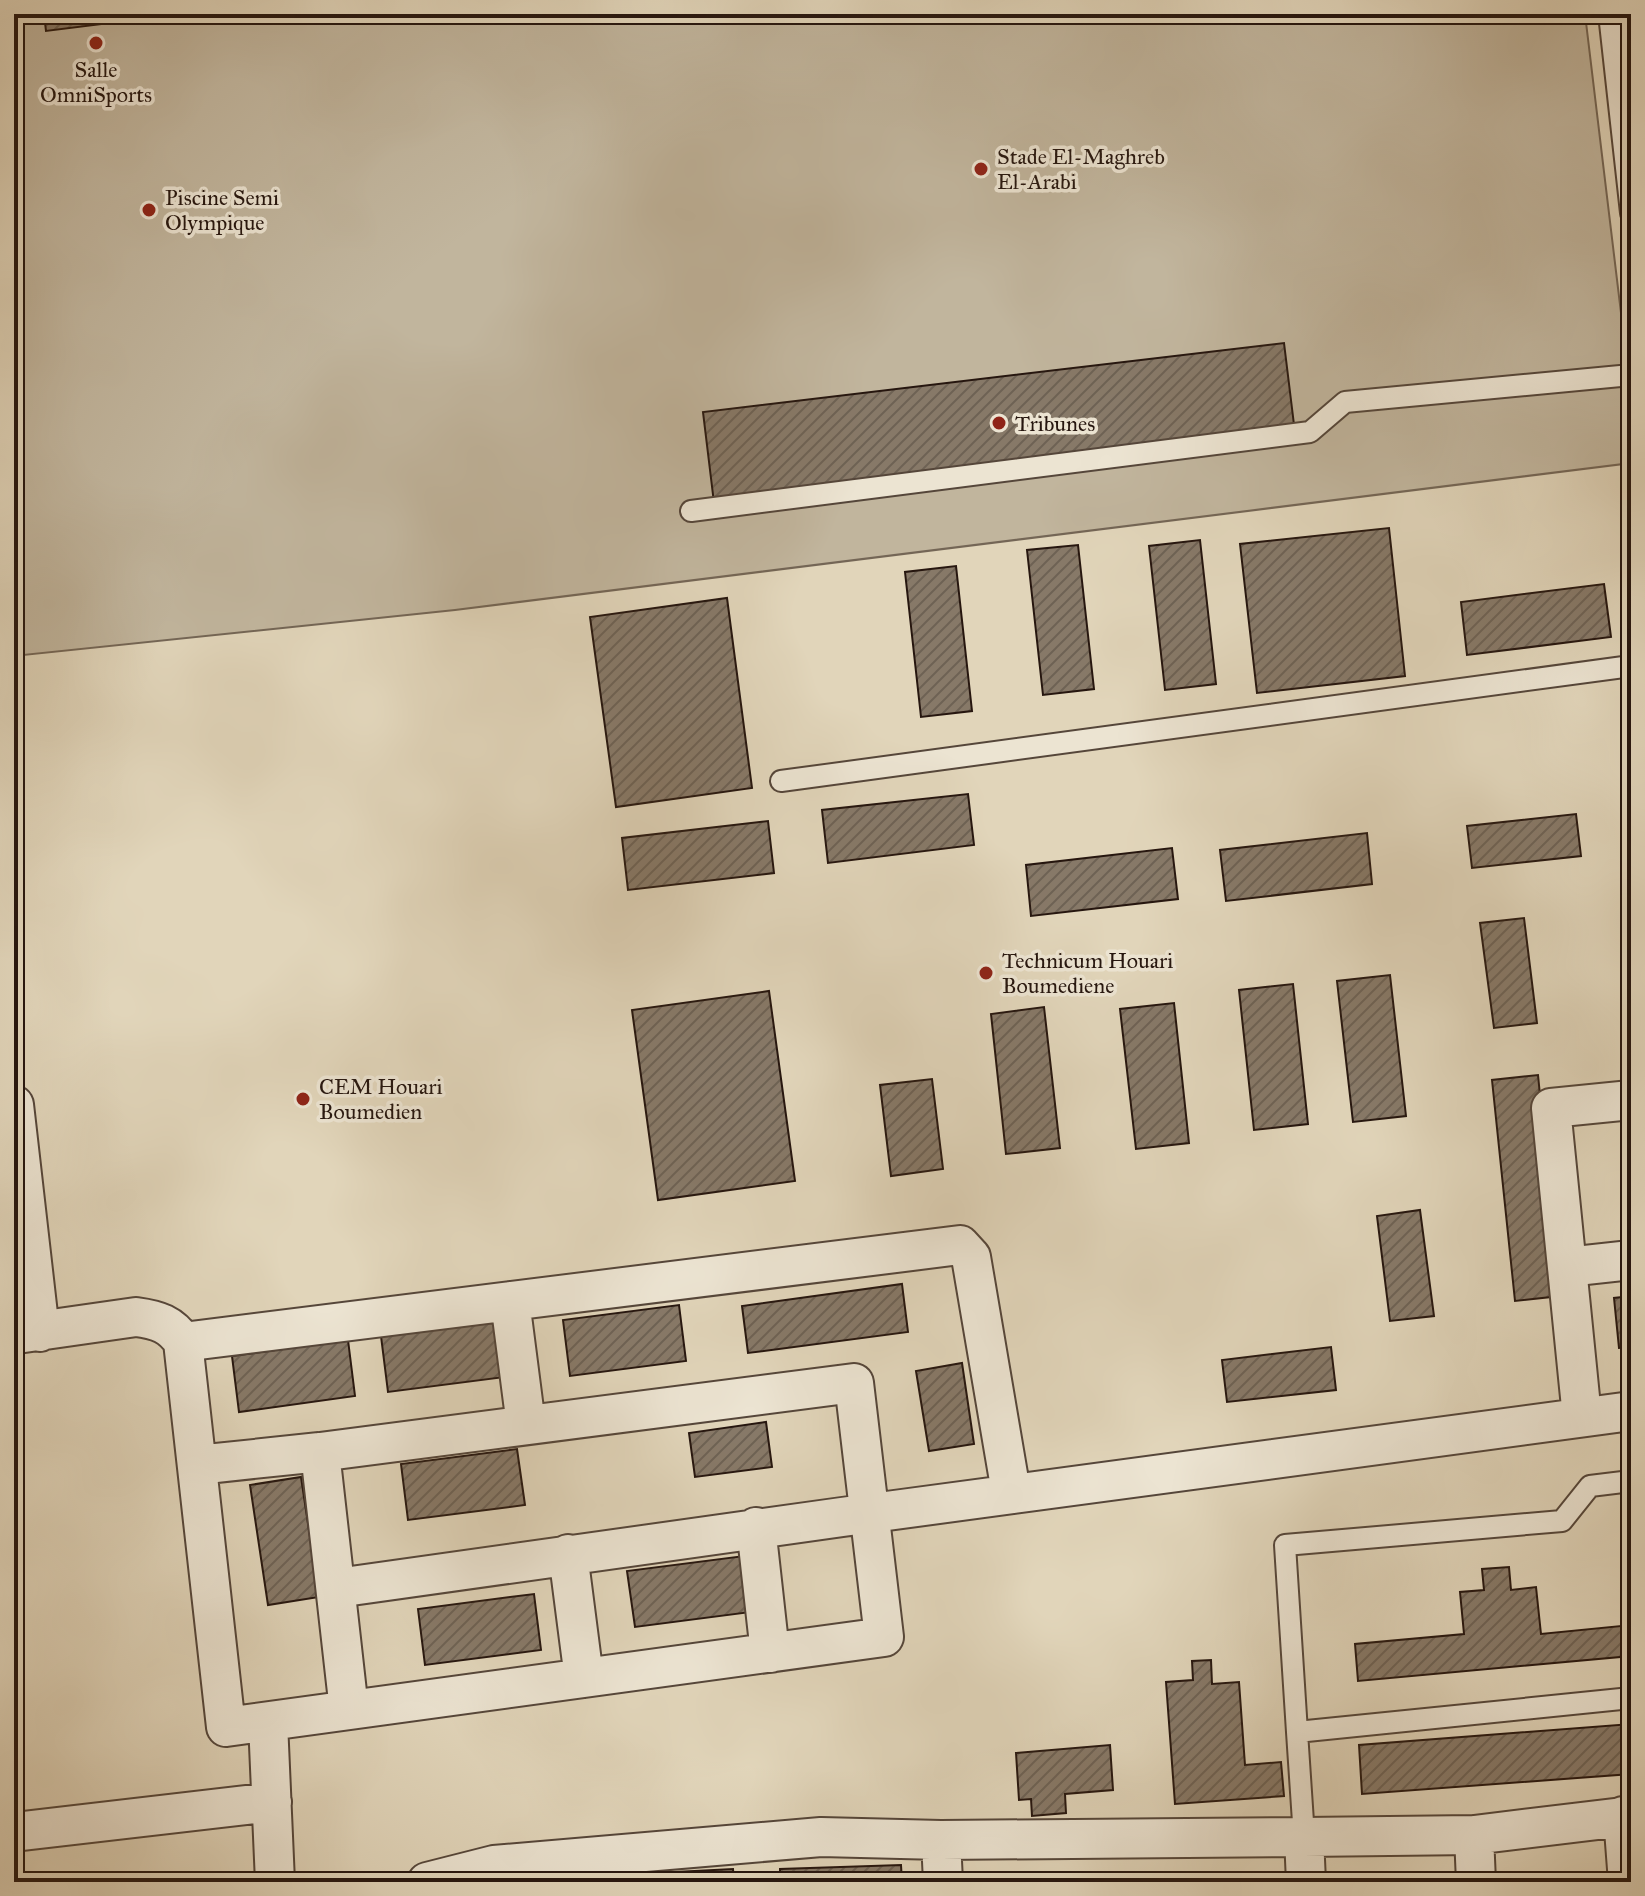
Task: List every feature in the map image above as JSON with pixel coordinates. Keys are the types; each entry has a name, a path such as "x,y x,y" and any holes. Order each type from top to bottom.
{"street":[{"path":"1582,1417 1551,1108 1631,1100"},
{"path":"14,1105 27,1333 136,1317 156,1319 174,1328 183,1342 226,1727 884,1637 854,1383 197,1465"},
{"path":"183,1342 960,1245 971,1257 1011,1492"},
{"path":"1567,1267 1631,1260"},
{"path":"510,1301 526,1425"},
{"path":"337,1588 1011,1492 1631,1411"},
{"path":"320,1452 349,1710"},
{"path":"756,1527 770,1653"},
{"path":"568,1554 584,1678"},
{"path":"268,1722 275,1882"},
{"path":"14,1832 272,1802"},
{"path":"427,1882 494,1865 592,1869 821,1837 941,1840 1474,1835 1627,1816 1628,1882"},
{"path":"1474,1835 1476,1882"},
{"path":"1304,1837 1306,1882"},
{"path":"941,1840 943,1882"}],"lane":[{"path":"1609,14 1631,213"},
{"path":"691,511 1310,432 1345,402 1631,375"},
{"path":"781,781 1631,666"},
{"path":"1304,1837 1285,1545 1562,1521 1590,1486 1631,1481"},
{"path":"1297,1732 1631,1698"}],"shaded area":[{"name":"Stade El-Maghreb El-Arabi","path":"14,14 1585,14 1631,396 1631,463 455,610 14,656"}],"building":[{"path":"44,14 182,14 46,31"},
{"name":"Tribunes","path":"1284,343 1295,433 714,503 703,412"},
{"path":"1389,528 1405,676 1257,693 1240,544"},
{"path":"1200,540 1216,684 1165,690 1149,546"},
{"path":"1078,545 1094,689 1043,695 1027,550"},
{"path":"956,566 972,711 921,717 905,572"},
{"path":"1604,584 1611,637 1467,655 1461,602"},
{"path":"727,598 752,788 616,807 590,617"},
{"path":"968,794 974,845 828,863 822,810"},
{"path":"1576,814 1581,856 1472,868 1467,826"},
{"path":"768,821 774,873 628,890 622,838"},
{"path":"1367,833 1372,884 1226,901 1220,850"},
{"path":"1172,848 1178,899 1031,916 1026,865"},
{"path":"1524,918 1537,1023 1494,1028 1480,923"},
{"path":"1390,975 1406,1116 1353,1122 1337,981"},
{"path":"1293,984 1308,1124 1254,1130 1239,990"},
{"path":"1627,987 1631,987 1631,1022"},
{"path":"769,991 795,1181 658,1200 632,1010"},
{"path":"1174,1003 1189,1143 1136,1149 1120,1009"},
{"path":"1044,1007 1060,1148 1006,1154 991,1014"},
{"path":"1538,1075 1560,1296 1515,1301 1492,1080"},
{"path":"932,1079 943,1169 891,1176 880,1085"},
{"path":"1420,1210 1434,1316 1390,1321 1377,1216"},
{"path":"902,1284 908,1332 748,1353 742,1306"},
{"path":"1631,1296 1631,1347 1619,1348 1614,1298"},
{"path":"679,1305 686,1361 570,1376 563,1320"},
{"path":"497,1321 505,1377 388,1392 381,1336"},
{"path":"348,1340 355,1396 239,1412 232,1356"},
{"path":"1331,1347 1336,1390 1227,1402 1222,1360"},
{"path":"962,1363 974,1444 929,1451 916,1371"},
{"path":"766,1422 772,1467 695,1477 689,1433"},
{"path":"517,1449 525,1505 408,1520 401,1464"},
{"path":"301,1477 319,1597 268,1605 250,1485"},
{"path":"744,1556 751,1612 635,1627 627,1571"},
{"path":"1509,1567 1511,1590 1536,1587 1541,1634 1631,1625 1631,1656 1358,1681 1355,1644 1464,1634 1460,1592 1484,1590 1482,1569"},
{"path":"534,1594 541,1650 425,1665 418,1609"},
{"path":"1211,1660 1212,1684 1239,1682 1245,1765 1281,1762 1284,1796 1175,1804 1166,1682 1193,1680 1192,1661"},
{"path":"1631,1724 1631,1774 1362,1794 1359,1745"},
{"path":"1110,1745 1113,1790 1065,1794 1066,1813 1032,1816 1031,1799 1019,1800 1016,1753"},
{"path":"901,1865 902,1882 780,1882 780,1869"},
{"path":"733,1869 734,1882 616,1882 616,1875"}],"place":[{"name":"Salle OmniSports","path":"96,43"},
{"name":"Stade El-Maghreb El-Arabi","path":"981,169"},
{"name":"Piscine Semi Olympique","path":"149,210"},
{"name":"Tribunes","path":"999,423"},
{"name":"Technicum Houari Boumediene","path":"986,973"},
{"name":"CEM Houari Boumedien","path":"303,1099"}]}
